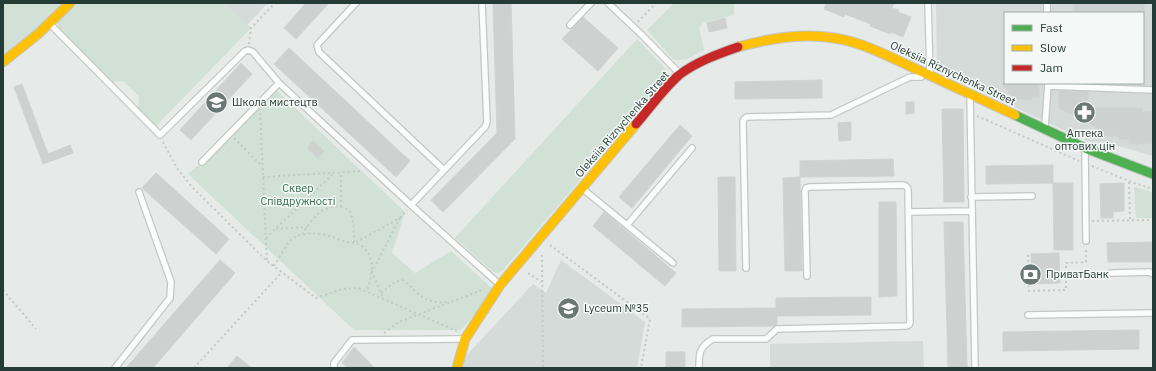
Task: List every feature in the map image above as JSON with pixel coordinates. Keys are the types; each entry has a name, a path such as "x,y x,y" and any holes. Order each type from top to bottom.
{"street":[{"path":"3,62 16,54 50,24 70,3"},
{"name":"Oleksiia Riznychenka Street","path":"457,368 462,335 498,283 658,98 680,74 710,57 750,44 783,37 811,36 840,39 863,46 886,55 930,77 1085,148 1153,174"}],"lane":[{"path":"356,3 317,45 317,49 444,170"},
{"path":"411,205 482,131 487,122 482,3"},
{"path":"570,25 590,3"},
{"path":"608,3 680,74"},
{"path":"746,268 744,119 748,117 831,115 910,78 930,77 928,3"},
{"path":"50,24 160,135 244,51 248,50 253,52 279,83 498,283"},
{"path":"202,162 279,83"},
{"path":"1045,129 1048,85 1153,90"},
{"path":"970,95 975,368"},
{"path":"626,225 692,148"},
{"path":"1085,148 1086,241"},
{"path":"699,368 699,356 701,350 705,344 712,339 766,339 777,329 909,325 909,212 908,189 906,186 806,188 807,276"},
{"path":"581,188 673,263"},
{"path":"115,368 170,298 171,282 139,192"},
{"path":"971,197 1032,196"},
{"path":"909,212 971,211"},
{"path":"1111,273 1150,272 1153,274"},
{"path":"1028,315 1153,313"},
{"path":"334,368 334,363 352,340 462,335"}],"path":[{"path":"248,50 251,28 275,3"},
{"path":"633,27 656,3"},
{"path":"260,102 267,261"},
{"path":"970,113 1085,163 1129,181 1153,188"},
{"path":"229,134 263,167"},
{"path":"160,135 177,168 192,188 267,261 316,298 342,289 358,288 462,335"},
{"path":"263,177 375,171"},
{"path":"266,238 334,173"},
{"path":"341,173 341,206"},
{"path":"1129,181 1130,220"},
{"path":"274,266 288,242 302,234 320,213 325,210 341,206 346,208 351,213 354,242"},
{"path":"354,242 400,218 372,272"},
{"path":"1086,221 1153,220"},
{"path":"275,230 308,227"},
{"path":"302,234 322,235 343,241 354,242 363,246 369,254 372,272 372,278 366,291"},
{"path":"1028,255 1029,291 1066,290 1066,263 1086,262 1086,241"},
{"path":"546,242 650,319 641,368"},
{"path":"542,254 543,368"},
{"path":"523,270 542,282"},
{"path":"194,368 282,272"},
{"path":"372,272 383,298"},
{"path":"381,293 395,282 402,280 408,283 421,296 430,301 449,302"},
{"path":"374,340 399,322 498,283"},
{"path":"3,290 36,329"}],"shaded area":[{"path":"223,3 268,3 247,25"},
{"path":"936,3 1153,3 1153,156 1111,144 1102,148 937,71"},
{"name":"Lyceum №35","path":"561,260 645,322 637,368 462,368 465,357 533,284 546,293"},
{"path":"923,341 924,368 770,368 770,344"}],"green space":[{"path":"3,3 70,3 3,62"},
{"path":"73,3 223,3 251,28 156,126 138,109 139,96 123,81 111,82 59,28 57,23"},
{"path":"674,3 734,3 734,15 703,23 699,28 704,50 685,59 677,60 673,59 647,30"},
{"path":"637,39 665,68 668,73 667,78 503,270 498,273 493,272 455,238"},
{"name":"Сквер Співдружності","path":"274,88 405,212 392,253 415,273 451,251 495,291 461,330 354,330 188,174 202,162"},
{"path":"1134,187 1153,192 1153,218 1136,218"}],"building":[{"path":"306,3 329,3 296,39 284,28"},
{"path":"493,3 511,3 515,139 443,212 431,200 497,133"},
{"path":"826,3 894,3 892,8 911,17 903,37 891,32 890,34 870,26 871,24 845,14 844,17 824,9"},
{"path":"1073,3 1144,3 1144,12 1073,12"},
{"path":"583,17 618,48 598,71 562,39"},
{"path":"725,18 727,28 709,32 707,23"},
{"path":"289,48 410,161 396,177 274,64"},
{"name":"Школа мистецтв","path":"241,63 252,74 191,140 180,130"},
{"path":"822,80 822,98 735,99 735,82"},
{"path":"1002,83 1039,84 1039,97 1031,97 1032,99 1017,99 1009,93"},
{"path":"22,84 48,154 70,145 73,153 43,164 14,87"},
{"path":"1059,91 1088,92 1088,108 1142,108 1142,112 1153,112 1153,143 1129,144 1129,139 1119,139 1119,136 1102,136 1102,130 1059,108"},
{"path":"906,102 914,102 914,113 906,114"},
{"path":"942,109 963,109 964,202 944,202"},
{"path":"851,122 851,140 839,141 838,123"},
{"path":"680,125 692,136 632,208 619,197"},
{"path":"313,141 324,151 318,158 307,148"},
{"path":"893,159 894,176 800,177 800,161"},
{"path":"1053,165 1053,183 986,184 986,166"},
{"path":"156,173 229,239 216,254 142,188"},
{"path":"718,177 735,177 736,271 719,271"},
{"path":"800,177 802,271 785,271 783,178"},
{"path":"1053,183 1073,183 1073,250 1054,250"},
{"path":"1124,183 1124,211 1113,212 1113,218 1101,218 1100,184"},
{"path":"879,202 896,202 897,296 879,297"},
{"path":"604,212 676,273 665,286 593,226"},
{"path":"944,222 963,222 967,368 948,368"},
{"path":"1153,242 1153,262 1108,262 1107,243"},
{"path":"1059,253 1060,283 1032,284 1031,254"},
{"path":"220,260 235,273 153,368 126,368"},
{"path":"871,297 871,315 777,316 777,325 774,326 682,327 682,309 776,308 776,298"},
{"path":"1139,330 1139,349 1003,351 1003,332"},
{"path":"354,347 375,368 348,368 342,363"},
{"path":"666,352 685,352 685,368 666,368"},
{"path":"237,356 252,368 227,368"}],"traffic: fast":[{"path":"1015,115 1085,148 1153,174"}],"traffic: slow":[{"path":"3,62 38,34 70,3"},
{"path":"738,47 763,41 801,36 827,37 850,41 888,56 1015,115"},
{"path":"457,368 465,339 500,285 636,124"}],"traffic: jam":[{"path":"636,124 662,92 679,75 700,62 738,47"}],"place":[{"name":"Школа мистецтв","path":"216,102"},
{"name":"Аптека оптових цін","path":"1085,113"},
{"name":"ПриватБанк","path":"1031,274"},
{"name":"Lyceum №35","path":"568,308"}]}
